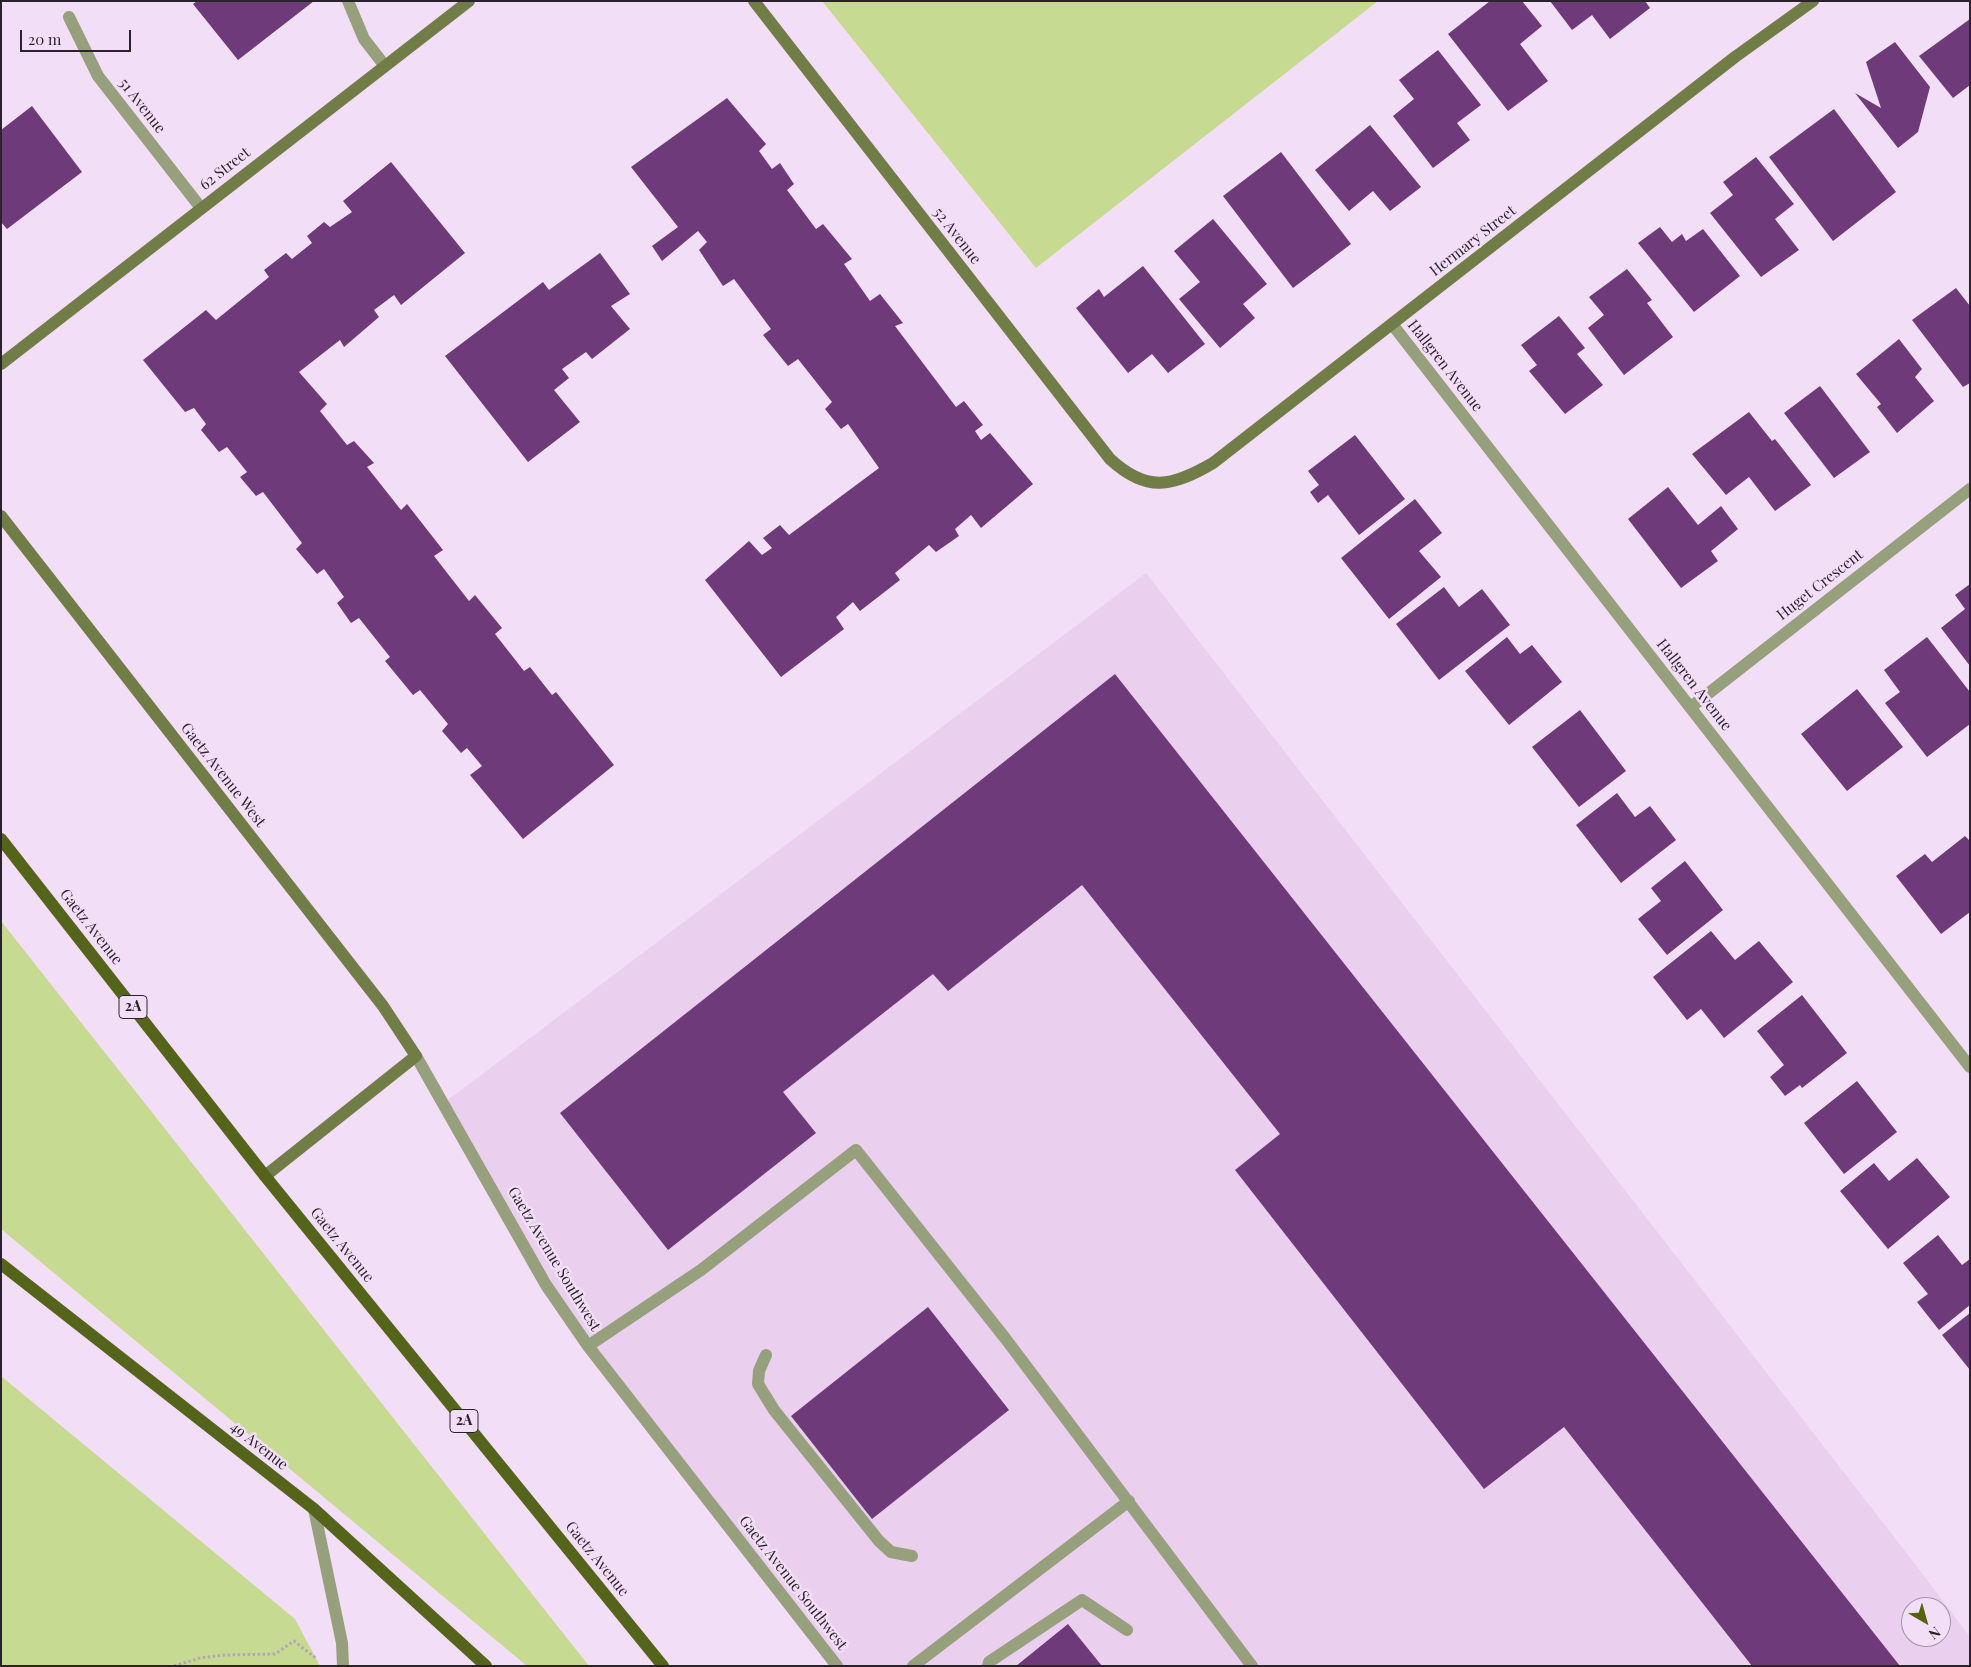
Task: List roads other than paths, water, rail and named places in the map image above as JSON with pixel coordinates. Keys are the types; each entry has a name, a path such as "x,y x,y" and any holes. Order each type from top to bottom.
{"main road":[{"name":"Gaetz Avenue","path":"1,839 265,1176 663,1666"},
{"name":"49 Avenue","path":"1,1264 314,1509 486,1666"}],"street":[{"path":"348,1 363,37 385,66"},
{"name":"62 Street","path":"1,364 469,1"},
{"name":"52 Avenue","path":"754,1 1110,459 1124,472 1143,482"},
{"name":"Hermary Street","path":"1143,482 1160,483 1176,480 1213,463 1735,57 1813,1"},
{"name":"51 Avenue","path":"69,17 98,76 201,208"},
{"name":"Hallgren Avenue","path":"1392,324 1970,1067"},
{"name":"Huget Crescent","path":"1691,707 1970,489"},
{"name":"Gaetz Avenue West","path":"1,516 383,1006 416,1056"},
{"path":"265,1176 416,1056"},
{"name":"Gaetz Avenue Southwest","path":"416,1056 546,1284 588,1346 838,1666"},
{"path":"588,1346 702,1270 856,1150 1130,1500 1252,1666"},
{"path":"766,1355 759,1372 758,1384 774,1410 879,1541 891,1552 912,1556"},
{"path":"913,1666 1130,1500"},
{"path":"314,1509 342,1643 343,1665"},
{"path":"988,1666 988,1662 1082,1600 1127,1630"}]}
